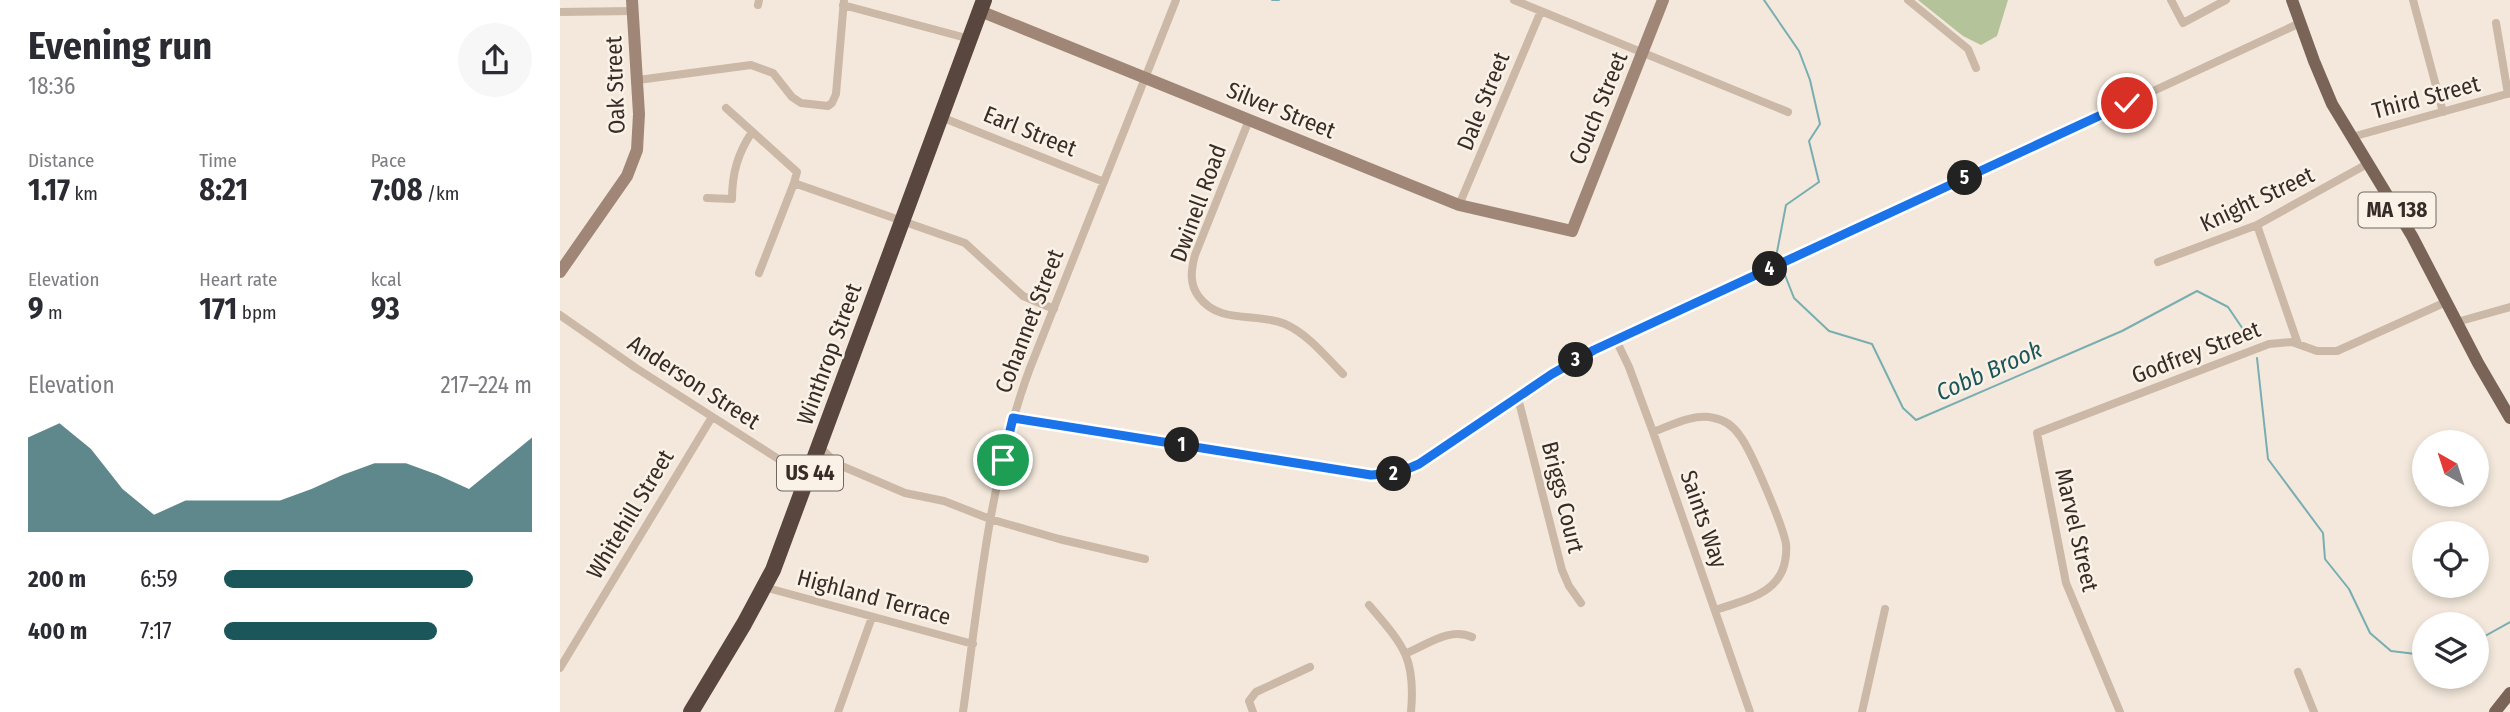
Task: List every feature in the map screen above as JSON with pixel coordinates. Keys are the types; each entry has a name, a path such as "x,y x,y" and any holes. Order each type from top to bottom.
{"highway":[{"name":"Winthrop Street","path":"691,712 764,587 820,447 982,6"}],"main road":[{"name":"MA 138","path":"2292,0 2325,90 2420,250 2510,418"},
{"path":"2495,712 2510,693"}],"street":[{"name":"Cohannet Street","path":"966,711 990,519 1013,418 1176,0"},
{"path":"1514,0 1788,112"},
{"name":"Couch Street","path":"1572,231 1663,0"},
{"path":"1908,0 1968,49 1976,68"},
{"path":"2171,0 2183,23 2226,0"},
{"path":"2413,0 2443,112"},
{"path":"638,80 751,65 773,73 795,100 828,106 836,94 844,2 970,39"},
{"path":"560,12 633,5"},
{"name":"Oak Street","path":"560,272 624,181 633,163 639,136 633,5"},
{"name":"Silver Street","path":"982,6 1145,78 1459,205 1572,231"},
{"name":"Dale Street","path":"1459,205 1541,11"},
{"path":"1013,418 1380,476 1398,473 1419,464 1569,364 1616,340 2300,23"},
{"path":"2496,23 2509,94"},
{"name":"Third Street","path":"2352,137 2509,94"},
{"path":"726,108 797,172 759,273"},
{"name":"Earl Street","path":"941,117 1104,182"},
{"name":"Dwinell Road","path":"1249,120 1195,255 1191,271 1193,287 1202,300 1222,314 1271,319 1289,326 1306,338 1343,374"},
{"path":"707,198 732,199 738,156 752,132"},
{"name":"Knight Street","path":"2158,262 2257,225 2369,163"},
{"path":"794,183 965,243 1023,296 1054,309"},
{"path":"2257,225 2298,344"},
{"name":"Godfrey Street","path":"2037,433 2269,344 2285,342 2317,351 2337,351 2446,302"},
{"path":"2457,322 2510,307"},
{"name":"Anderson Street","path":"560,315 808,478"},
{"name":"Saints Way","path":"1616,340 1653,432 1750,712"},
{"name":"Briggs Court","path":"1518,398 1562,570 1581,603"},
{"name":"Whitehill Street","path":"560,667 712,417"},
{"path":"1653,432 1697,417 1715,418 1729,424 1746,444 1780,524 1786,555 1779,577 1763,592 1716,610"},
{"name":"Marvel Street","path":"2037,433 2063,572 2074,606 2119,712"},
{"path":"820,447 837,464 905,493 944,501 990,519 1069,541 1145,559"},
{"name":"Highland Terrace","path":"764,587 973,644"},
{"path":"1369,605 1401,642 1407,653 1412,682 1411,712"},
{"path":"1862,712 1885,609"},
{"path":"838,712 872,617"},
{"path":"1407,653 1452,633 1458,632 1472,637"},
{"path":"1253,712 1249,701 1254,693 1310,667"},
{"path":"2298,672 2314,712"}],"green space":[{"path":"1918,0 2008,0 1997,36 1981,45 1963,36"}],"waterway":[{"name":"Cobb Brook","path":"1272,0 1279,0"},
{"name":"Cobb Brook","path":"1764,0 1799,51 1810,80 1820,124 1809,141 1819,182 1786,205 1777,252"},
{"name":"Cobb Brook","path":"1783,270 1794,298 1829,331 1872,344 1903,408 1916,420 2122,331 2197,291 2228,307 2251,341"},
{"name":"Cobb Brook","path":"2257,358 2268,459 2323,533 2325,559 2349,589 2370,633 2391,651 2412,654"},
{"name":"Cobb Brook","path":"2489,634 2510,622"}],"route":[{"path":"1003,460 1013,418 1371,475 1398,473 1419,464 1552,374 1594,350 2127,103"}]}
